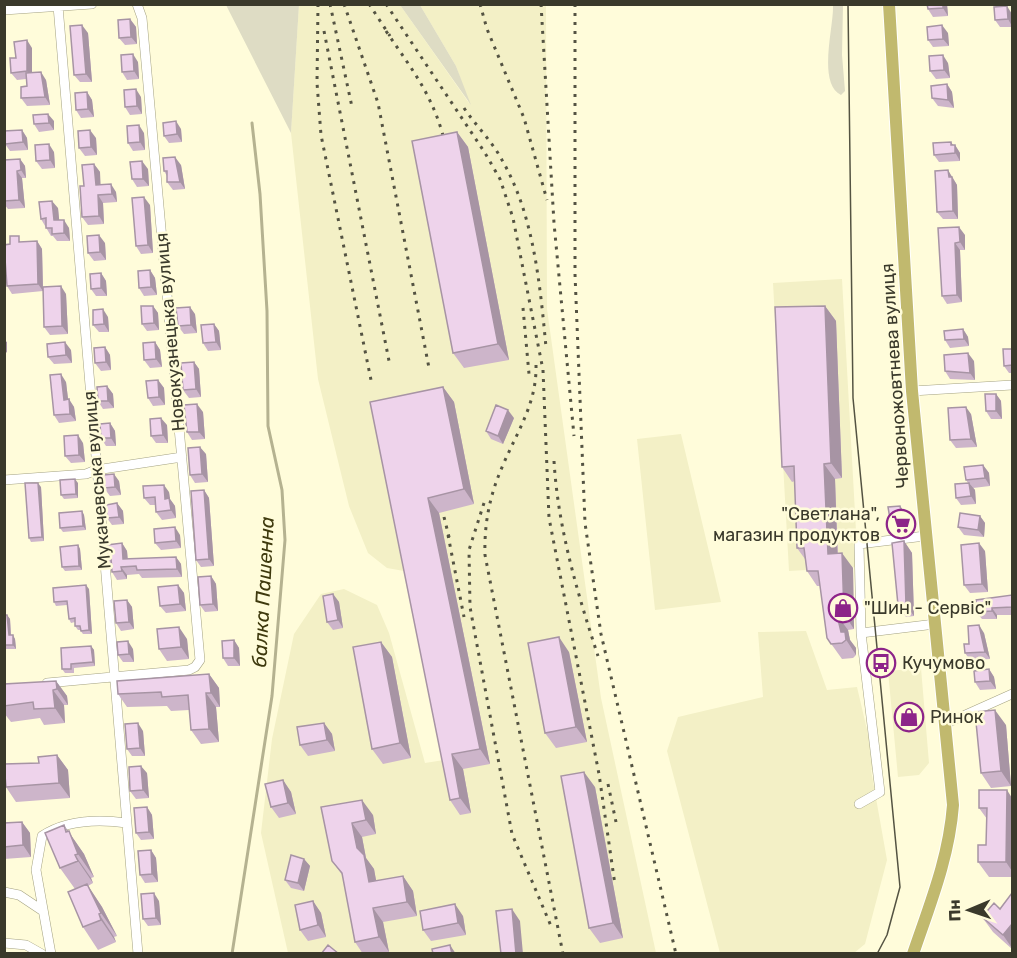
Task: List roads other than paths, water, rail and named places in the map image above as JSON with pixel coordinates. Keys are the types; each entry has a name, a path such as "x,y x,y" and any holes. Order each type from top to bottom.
{"main road":[{"name":"Червоножовтнева вулиця","path":"889,4 912,391 952,805 950,839 913,954"}],"street":[{"path":"4,10 92,4"},
{"name":"Новокузнецька вулиця","path":"114,678 189,670 195,667 200,660 142,18 137,4"},
{"name":"Мукачевська вулиця","path":"58,6 138,954"},
{"path":"912,391 1012,386"},
{"path":"4,480 86,474 96,470 182,457"},
{"path":"859,804 880,792 861,633 859,544 926,536"},
{"path":"861,633 935,624"},
{"path":"37,684 114,678"},
{"path":"945,724 1012,694"},
{"path":"51,954 36,870 42,836 56,826 105,820 127,823"},
{"path":"4,892 19,895 43,911"},
{"path":"4,943 26,945 42,954"}],"waterway":[{"name":"балка Пашенна","path":"232,954 272,696 285,540 282,490 268,426 267,311 260,194 252,123"}],"tram line":[{"path":"848,4 853,398 900,887 887,935 877,954"}],"railway":[{"path":"318,4 317,83 321,135 371,380"},
{"path":"330,4 352,107"},
{"path":"344,4 378,103 429,368"},
{"path":"369,4 390,36"},
{"path":"386,4 485,153 500,179 513,218 543,370 549,518 599,774 615,885"},
{"path":"480,4 487,29 524,118 547,200"},
{"path":"541,4 554,223 574,436"},
{"path":"575,4 575,274 585,523 601,634 676,954"},
{"path":"324,31 390,366"},
{"path":"386,31 431,102 447,152"},
{"path":"464,108 498,153 522,204 534,251 546,347"},
{"path":"523,308 529,374"},
{"path":"536,365 530,405 498,476 491,498 485,555 563,954"},
{"path":"554,461 564,535 598,656"},
{"path":"484,503 469,550 470,607 512,834 551,926"},
{"path":"444,517 450,541"},
{"path":"448,535 464,617"},
{"path":"608,784 616,822"}],"place":[{"name":"\"Светлана\", магазин продуктов","path":"901,524"},
{"name":"\"Шин - Сервіс\"","path":"843,608"},
{"name":"Кучумово","path":"881,663"},
{"name":"Ринок","path":"909,717"}]}
